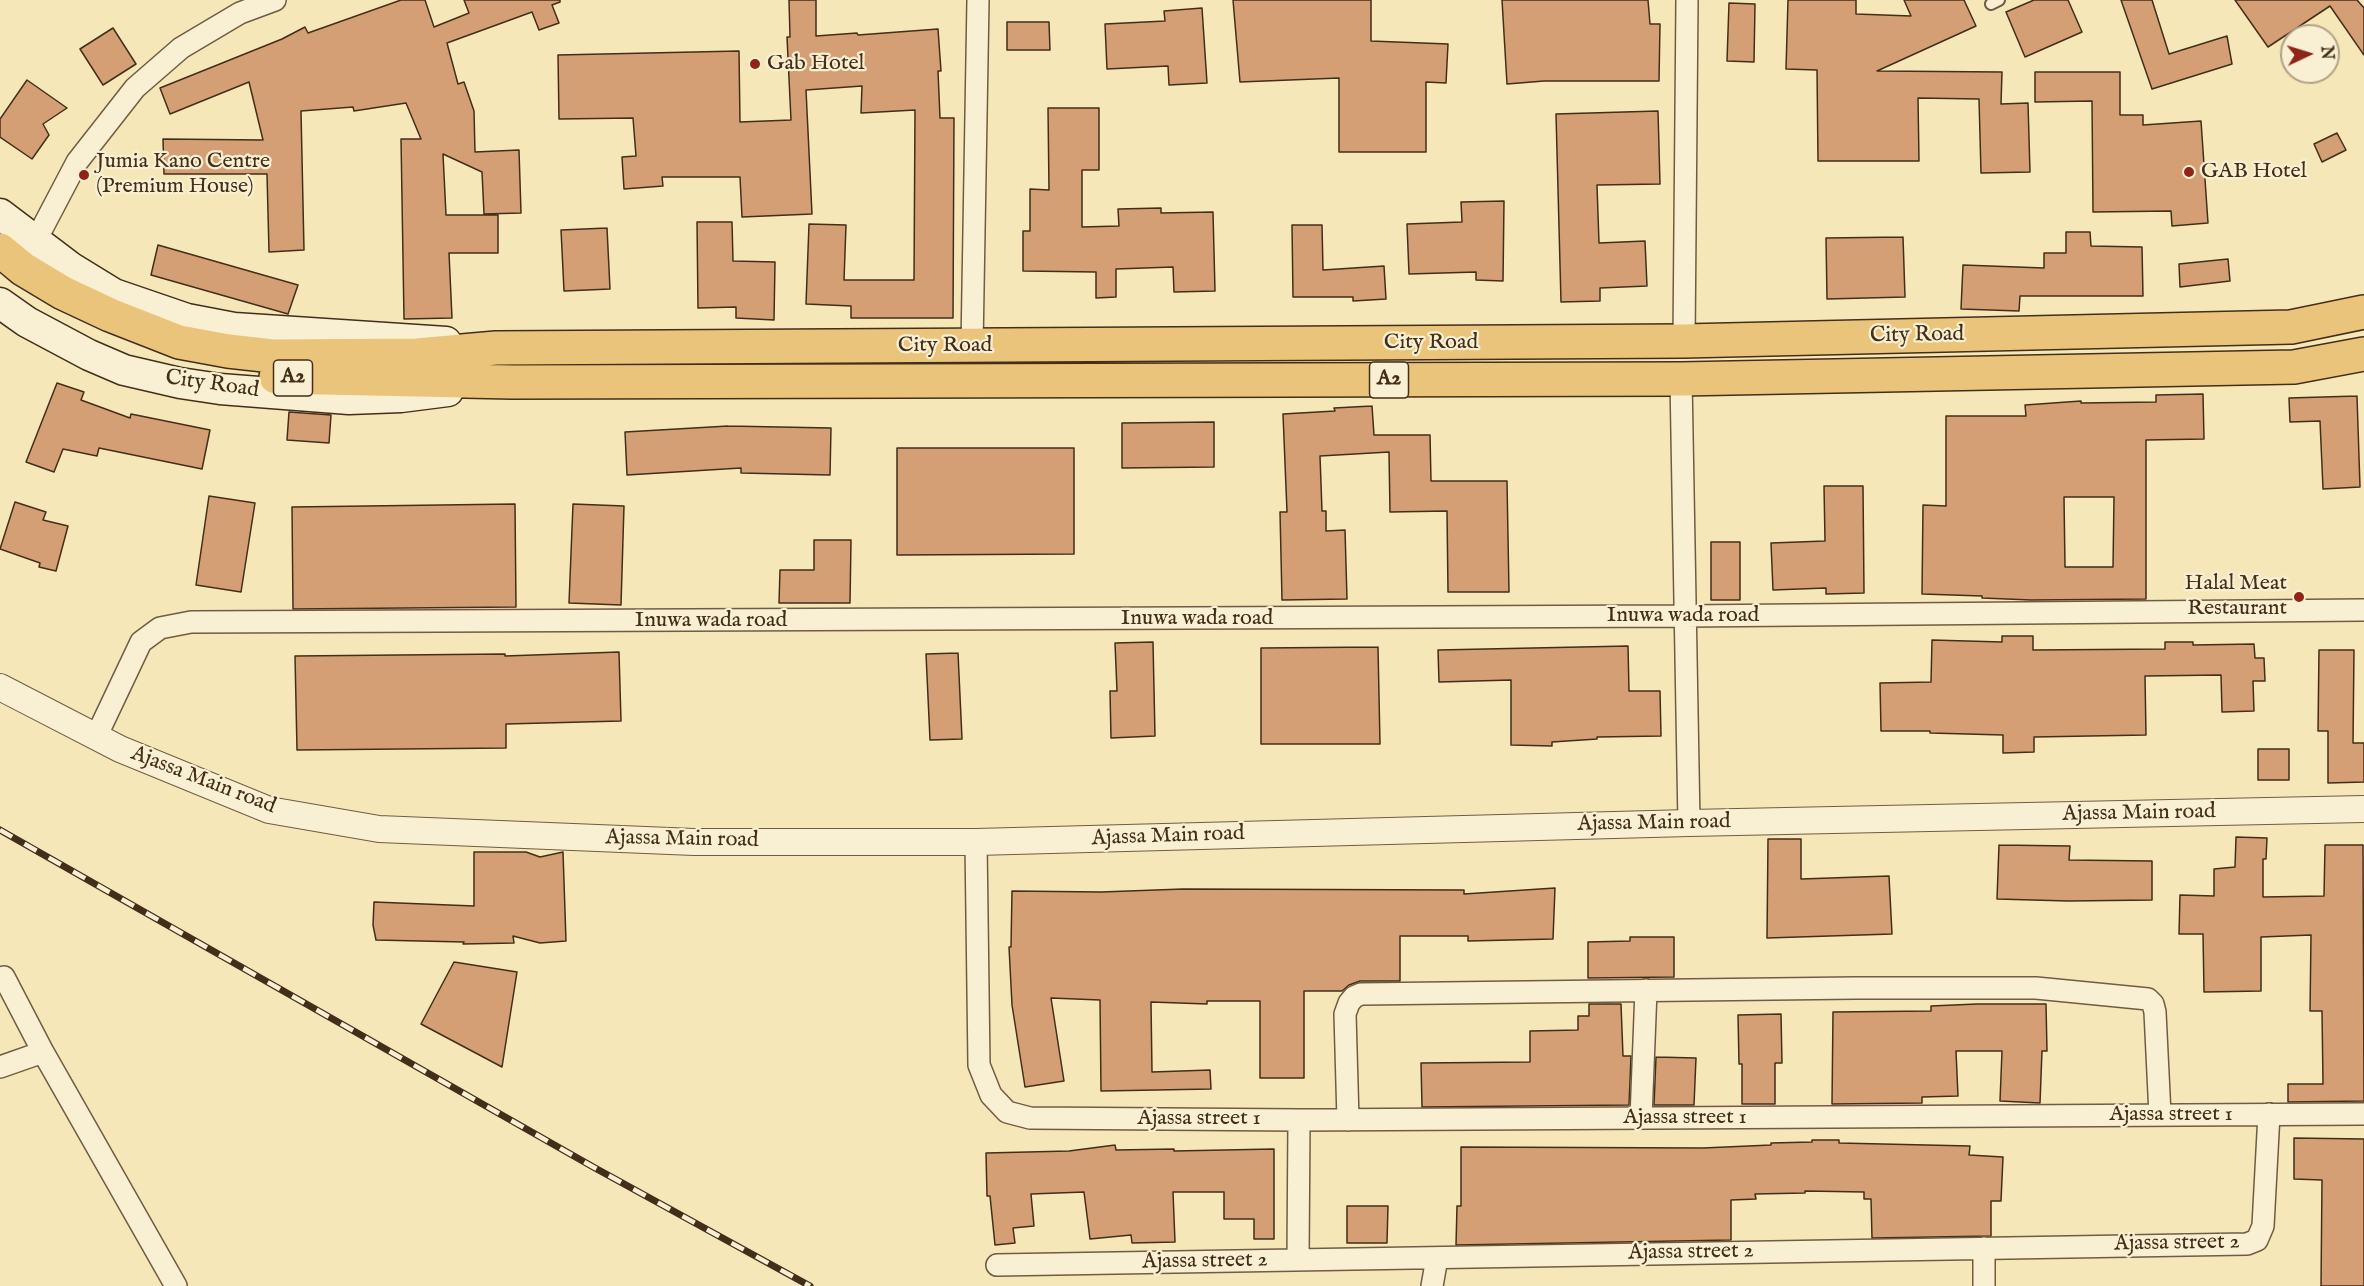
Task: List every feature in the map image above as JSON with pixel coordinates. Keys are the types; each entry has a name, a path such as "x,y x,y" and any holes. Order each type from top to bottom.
{"highway":[{"name":"A2","path":"0,250 23,269 63,293 177,351 227,372 282,377 415,367"},
{"name":"A2","path":"0,272 70,320 121,343 177,351"},
{"name":"City Road","path":"415,367 496,348 1684,341 2291,327 2364,312"},
{"name":"City Road","path":"415,367 512,382 1682,379 2294,367 2364,354"}],"main road":[{"name":"City Road","path":"0,214 70,267 114,294 187,319 234,328 434,341 496,348"},
{"name":"City Road","path":"0,303 27,322 89,355 124,370 180,383 220,389 349,399 400,397 512,382"}],"street":[{"path":"35,242 77,162 135,88 181,48 240,13 275,0"},
{"path":"972,346 978,0"},
{"path":"1684,341 1687,0"},
{"path":"1682,379 1689,823"},
{"name":"Inuwa wada road","path":"96,736 141,642 160,627 192,622 1684,616 2364,610"},
{"name":"Ajassa Main road","path":"0,687 120,749 268,810 379,829 694,842 976,843 1689,823 2364,809"},
{"name":"Ajassa street 1","path":"976,843 979,1065 991,1095 1007,1112 1030,1118 1348,1120 2364,1114"},
{"path":"4,977 43,1052 176,1286"},
{"path":"1348,1120 1345,1014 1354,997 1361,994 1646,990 2036,988 2148,999 2156,1012 2160,1115"},
{"path":"1641,1118 1646,990"},
{"path":"0,1067 43,1052"},
{"name":"Ajassa street 2","path":"997,1265 2247,1244 2257,1240 2263,1226 2269,1114"},
{"path":"1298,1260 1299,1120"},
{"path":"1984,1248 1984,1286"},
{"path":"1432,1286 1437,1258"}],"building":[{"path":"401,0 425,0 434,27 469,13 464,0 560,0 552,5 559,23 539,30 532,12 447,43 458,84 464,82 474,111 475,152 519,150 521,213 484,214 482,172 443,154 446,215 498,215 498,253 449,253 452,318 404,319 401,139 421,139 406,103 354,111 353,107 301,111 304,250 269,252 267,174 164,174 163,139 263,140 249,82 170,114 160,88 282,39 305,27 308,33"},
{"path":"789,0 816,0 816,36 938,29 941,71 938,71 940,118 954,118 953,318 851,318 851,306 806,304 809,224 846,225 844,280 914,280 915,110 861,113 862,86 806,90 812,214 742,217 740,177 662,177 663,186 624,189 622,157 636,156 633,118 559,119 558,55 739,51 740,122 791,120 787,37 790,37"},
{"path":"1233,0 1371,0 1371,41 1448,44 1446,83 1426,82 1426,152 1339,152 1339,78 1240,82"},
{"path":"1502,0 1648,0 1650,24 1660,24 1659,81 1544,81 1507,84"},
{"path":"1788,0 1856,0 1856,14 1911,16 1904,0 1964,0 1976,26 1877,71 2002,72 2001,104 2028,103 2030,172 1981,173 1979,99 1918,98 1919,161 1818,161 1817,70 1786,69"},
{"path":"2034,0 2068,0 2082,32 2025,57 2006,12"},
{"path":"2121,0 2152,0 2169,54 2227,36 2232,64 2152,89"},
{"path":"2235,0 2357,0 2364,8 2364,55 2330,6 2303,24 2280,24 2280,39 2268,47"},
{"path":"1729,3 1755,4 1754,62 1727,61"},
{"path":"1202,8 1207,83 1169,85 1168,66 1107,69 1105,24 1165,21 1164,11"},
{"path":"1007,22 1049,22 1050,50 1007,50"},
{"path":"113,28 136,64 103,85 80,49"},
{"path":"2035,72 2120,72 2120,115 2143,115 2143,125 2201,121 2208,223 2172,226 2171,211 2093,212 2092,101 2035,102"},
{"path":"27,80 67,108 43,124 49,135 32,159 0,137 0,119"},
{"path":"1048,108 1099,108 1099,170 1082,170 1082,227 1119,226 1118,209 1161,208 1161,213 1213,212 1215,291 1174,292 1173,267 1116,269 1116,297 1096,298 1096,272 1023,271 1023,231 1030,231 1030,189 1049,190"},
{"path":"1658,111 1660,184 1597,185 1599,243 1645,241 1647,286 1600,288 1600,301 1561,302 1556,114"},
{"path":"2337,133 2346,150 2322,162 2314,144"},
{"path":"1504,201 1503,281 1476,280 1476,272 1409,274 1407,224 1462,222 1461,202"},
{"path":"697,222 732,222 733,261 775,262 774,320 736,318 736,307 698,308"},
{"path":"1292,225 1322,225 1323,270 1384,266 1386,299 1353,301 1353,297 1293,297"},
{"path":"607,228 610,289 564,291 561,230"},
{"path":"2066,232 2090,232 2091,246 2142,247 2143,296 2020,296 2019,311 1961,309 1963,265 2044,268 2044,253 2066,253"},
{"path":"1903,237 1905,297 1827,299 1826,238"},
{"path":"158,245 298,285 288,314 151,275"},
{"path":"2228,259 2230,281 2180,287 2179,264"},
{"path":"57,383 84,392 81,400 130,418 131,414 210,430 202,469 99,448 97,456 63,449 54,472 26,462"},
{"path":"2203,394 2204,439 2146,440 2146,599 2031,600 1922,594 1923,505 1946,506 1946,416 2026,416 2025,405 2081,401 2081,403 2156,402 2156,395","holes":["2064,497 2114,497 2113,567 2065,567"]},
{"path":"2357,396 2360,487 2323,489 2320,421 2290,422 2289,398"},
{"path":"1372,406 1374,435 1430,435 1431,481 1507,481 1509,592 1448,592 1447,511 1390,512 1389,452 1320,456 1322,511 1326,511 1326,531 1345,530 1347,599 1282,600 1280,512 1287,512 1283,414"},
{"path":"289,412 331,415 329,443 287,440"},
{"path":"1214,422 1214,467 1122,468 1122,423"},
{"path":"728,426 831,428 830,475 741,473 741,468 627,475 625,432"},
{"path":"897,448 1074,448 1074,554 897,555"},
{"path":"1824,486 1863,486 1864,593 1826,594 1826,588 1773,590 1771,543 1825,541"},
{"path":"209,496 255,503 241,592 196,585"},
{"path":"15,502 46,512 43,520 68,526 56,571 39,567 40,563 0,549"},
{"path":"515,504 516,607 293,609 292,507"},
{"path":"573,504 624,506 621,605 569,603"},
{"path":"814,540 851,540 850,603 779,603 780,570 814,570"},
{"path":"1711,542 1740,542 1740,600 1711,600"},
{"path":"2002,636 2033,636 2033,650 2165,649 2165,642 2193,642 2193,645 2254,644 2255,658 2264,658 2265,681 2253,681 2254,711 2222,712 2221,675 2145,676 2146,735 2034,737 2034,752 2003,753 2003,735 1881,731 1880,683 1931,682 1932,640 2002,642"},
{"path":"1153,642 1155,736 1111,738 1110,691 1117,691 1115,643"},
{"path":"1628,646 1629,691 1660,691 1661,736 1597,737 1597,739 1552,742 1552,746 1511,745 1511,680 1439,682 1438,650"},
{"path":"1378,647 1380,744 1261,744 1261,648"},
{"path":"2319,650 2354,650 2353,743 2364,743 2364,782 2328,783 2328,731 2318,731"},
{"path":"619,652 621,721 506,724 506,748 297,750 295,656 505,654 505,656"},
{"path":"958,653 962,739 930,740 926,654"},
{"path":"2258,749 2289,749 2289,780 2258,780"},
{"path":"2236,837 2267,838 2266,859 2263,859 2263,897 2324,896 2325,845 2363,845 2364,1101 2288,1102 2288,1084 2323,1084 2322,1011 2310,1011 2311,935 2261,937 2261,991 2204,992 2203,934 2179,934 2180,895 2214,896 2214,869 2235,867"},
{"path":"1768,839 1801,839 1801,879 1889,876 1892,934 1767,938"},
{"path":"1999,845 2070,846 2069,860 2152,861 2152,900 1997,899"},
{"path":"474,852 526,852 540,857 563,852 566,941 540,943 513,936 514,943 463,944 464,942 376,940 373,925 374,902 474,906"},
{"path":"1555,888 1553,939 1468,941 1468,936 1400,936 1400,981 1360,981 1349,985 1342,991 1304,991 1304,1078 1260,1078 1260,1001 1207,1001 1207,1004 1151,1002 1152,1072 1210,1070 1211,1089 1101,1091 1100,1000 1051,998 1064,1081 1025,1087 1012,1005 1009,947 1011,947 1012,891 1464,890 1464,894"},
{"path":"1630,937 1674,937 1674,977 1588,978 1588,942 1630,941"},
{"path":"454,962 517,972 502,1067 421,1024"},
{"path":"1589,1004 1621,1004 1623,1056 1631,1056 1629,1105 1422,1107 1421,1063 1530,1062 1530,1031 1578,1030 1578,1016 1589,1016"},
{"path":"2046,1004 2047,1051 2042,1051 2040,1103 2000,1101 2002,1051 1956,1051 1958,1096 1922,1097 1922,1103 1832,1104 1833,1012 1931,1011 1931,1006"},
{"path":"1781,1014 1782,1063 1775,1063 1775,1104 1742,1104 1738,1015"},
{"path":"1656,1057 1696,1058 1694,1105 1654,1105"},
{"path":"2294,1138 2364,1139 2364,1286 2321,1286 2322,1180 2294,1179"},
{"path":"1812,1140 1839,1140 1839,1143 1970,1146 1969,1155 2003,1157 2001,1201 1991,1201 1991,1236 1872,1238 1871,1199 1864,1199 1864,1192 1805,1191 1805,1193 1755,1194 1756,1199 1731,1200 1731,1240 1456,1245 1457,1206 1461,1206 1461,1147 1703,1148 1812,1142"},
{"path":"1115,1145 1116,1150 1274,1149 1274,1239 1254,1239 1254,1219 1224,1219 1224,1192 1173,1192 1175,1242 1132,1243 1131,1235 1090,1239 1084,1192 1031,1194 1034,1226 1013,1228 1015,1243 995,1245 990,1196 987,1196 986,1153 1069,1151"},
{"path":"1347,1206 1388,1206 1387,1243 1347,1243"}],"railway":[{"path":"0,830 595,1168 810,1286"}],"place":[{"name":"Gab Hotel","path":"755,64"},
{"name":"GAB Hotel","path":"2189,172"},
{"name":"Jumia Kano Centre (Premium House)","path":"84,175"},
{"name":"Halal Meat Restaurant","path":"2299,597"}]}
